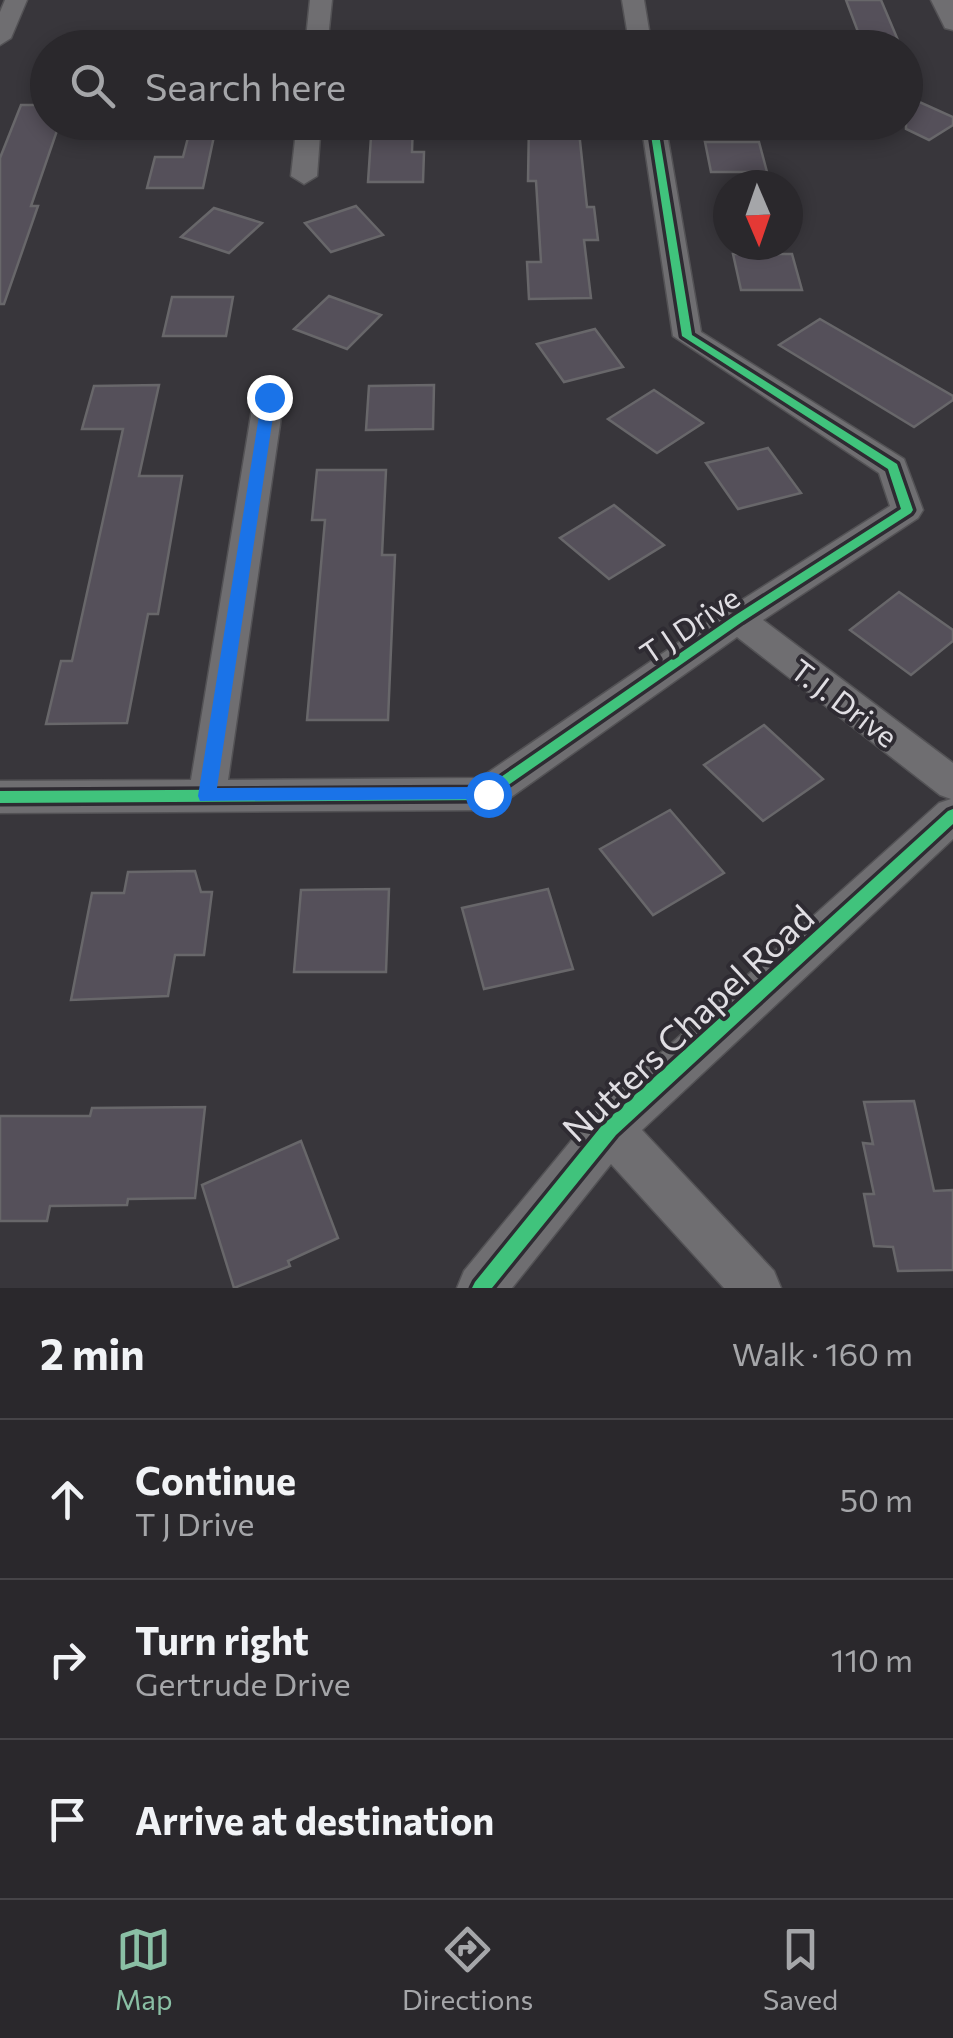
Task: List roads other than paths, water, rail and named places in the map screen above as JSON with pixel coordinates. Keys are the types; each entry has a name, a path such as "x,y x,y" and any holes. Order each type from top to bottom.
{"street":[{"path":"0,38 16,0"},
{"path":"318,30 321,0"},
{"path":"634,0 638,30"},
{"path":"942,0 953,23"},
{"path":"304,176 307,140"},
{"name":"T J Drive","path":"0,797 488,794 738,620 907,510 893,468 687,336 656,140"},
{"path":"207,796 269,397"},
{"name":"T. J. Drive","path":"738,620 953,784"},
{"name":"Nutters Chapel Road","path":"480,1288 610,1128 953,816"},
{"path":"610,1128 757,1288"}]}
